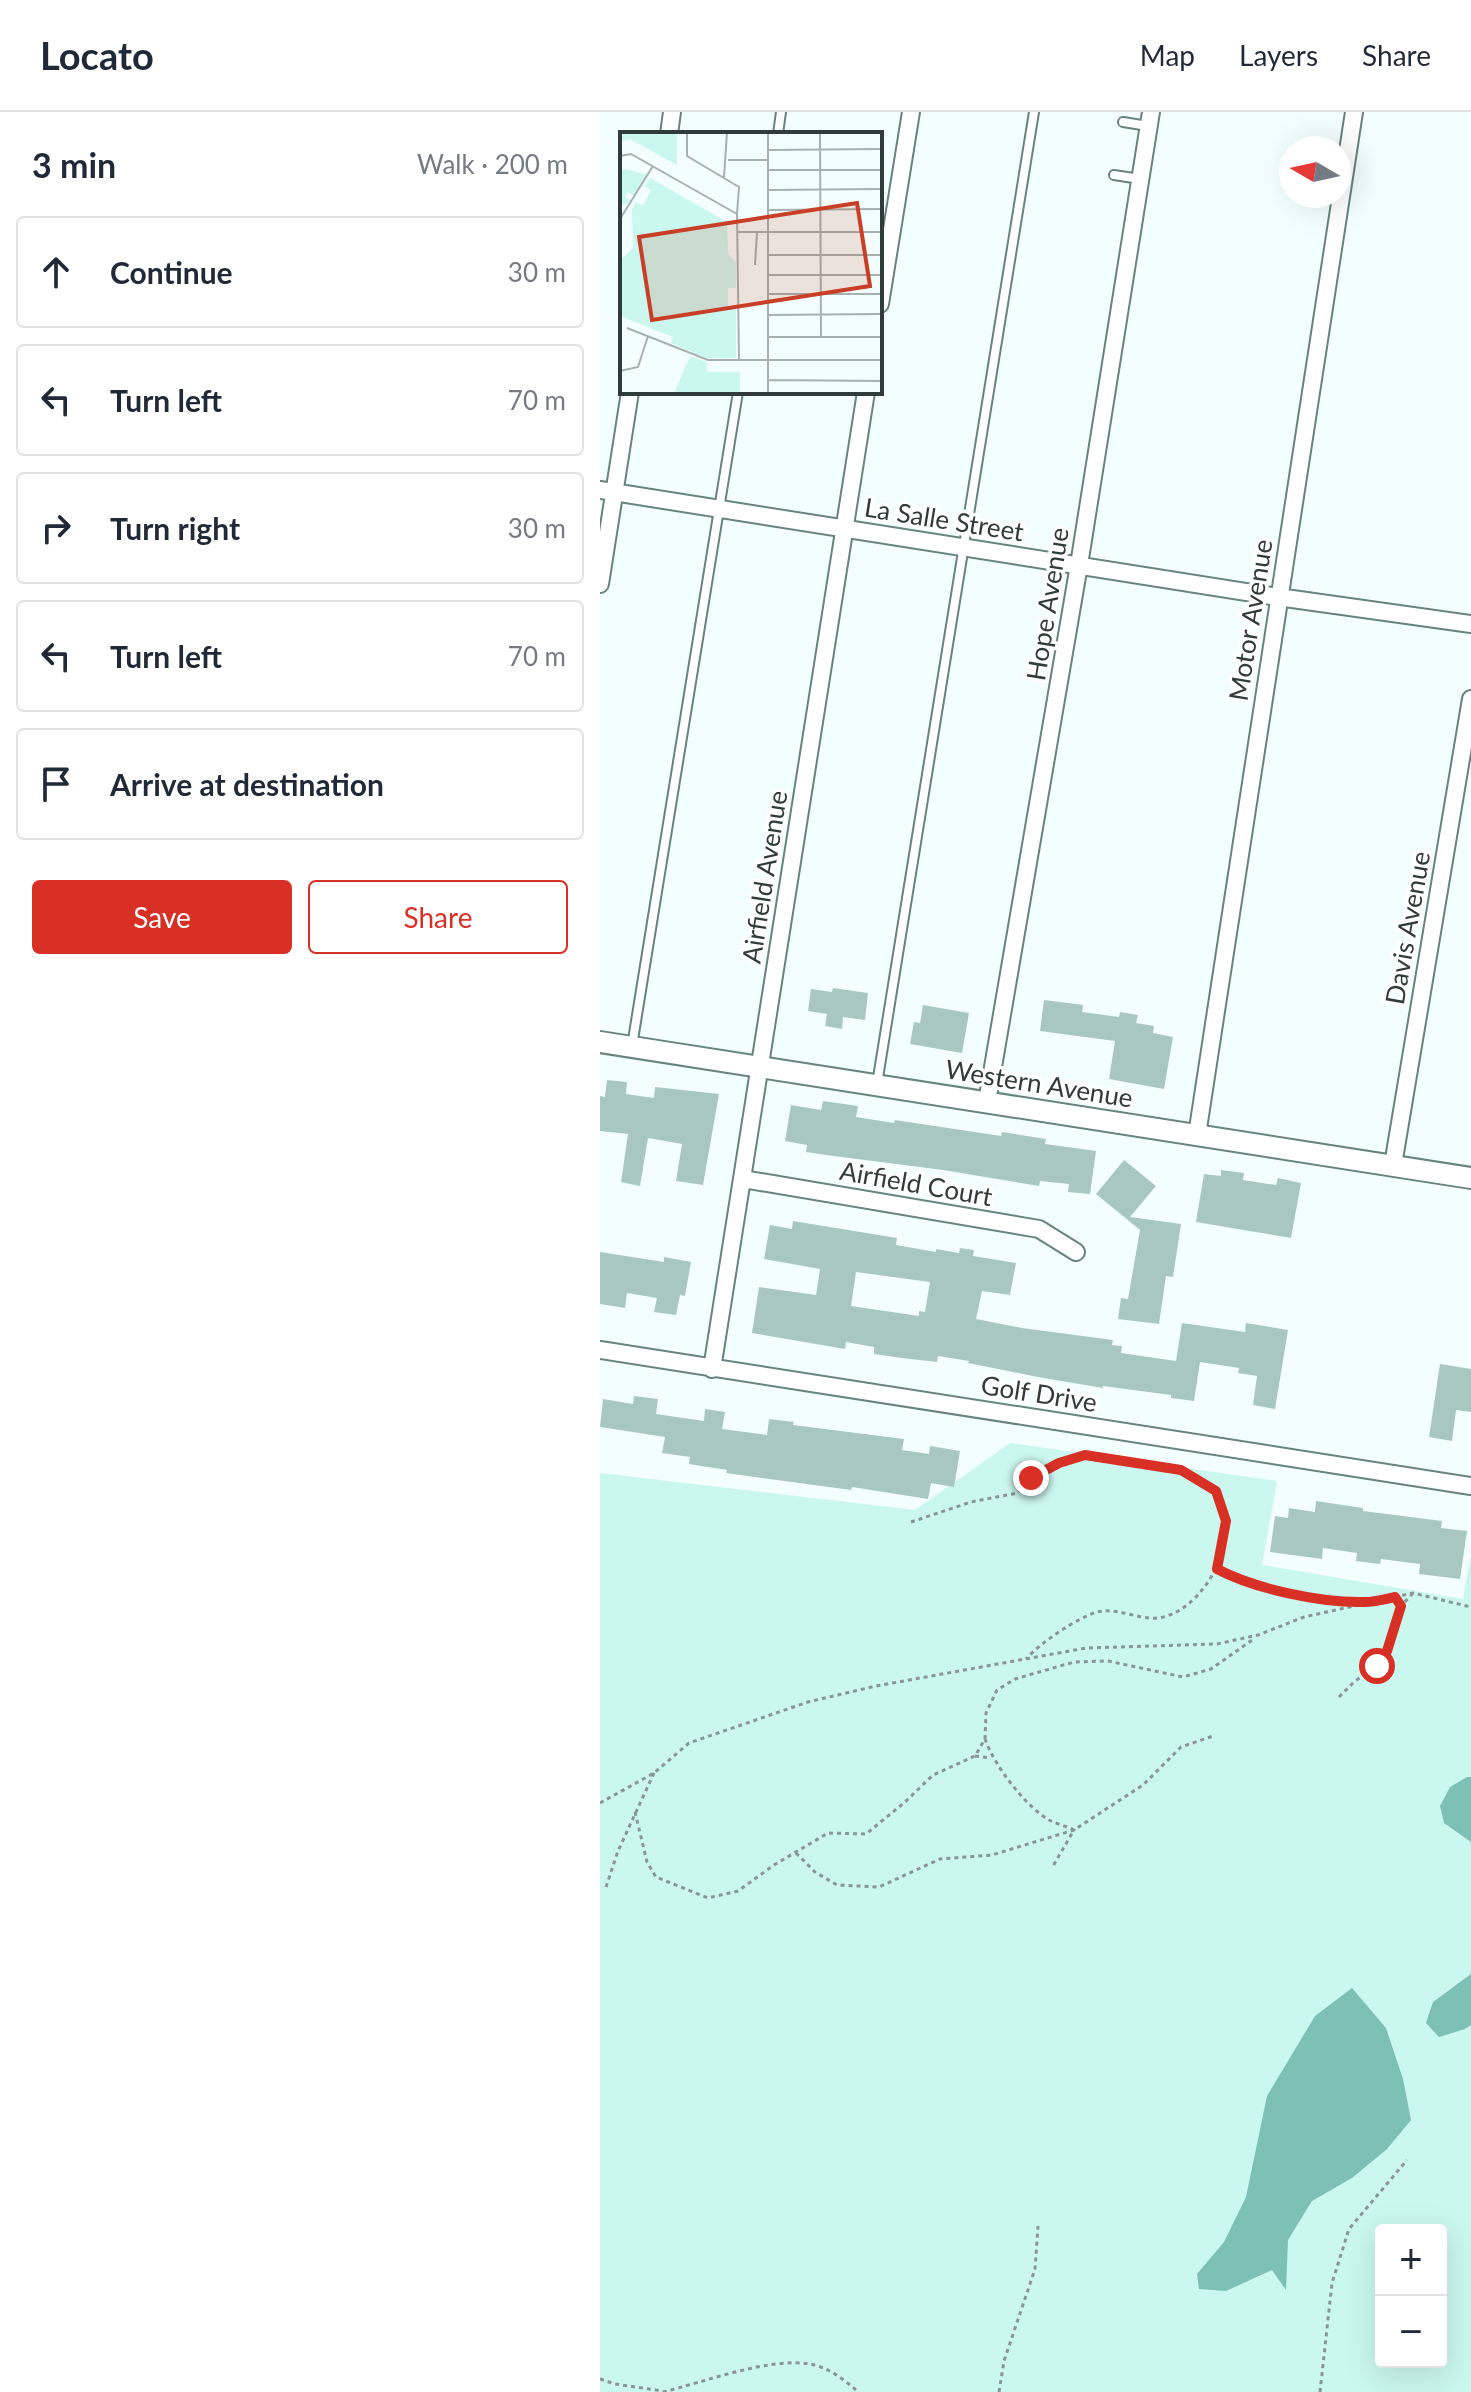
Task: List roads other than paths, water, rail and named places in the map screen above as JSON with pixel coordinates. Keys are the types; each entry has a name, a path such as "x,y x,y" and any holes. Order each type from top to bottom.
{"street":[{"path":"669,132 672,112"},
{"path":"882,292 911,112"},
{"name":"Motor Avenue","path":"1197,1135 1354,112"},
{"name":"Hope Avenue","path":"987,1102 1079,565 1149,119"},
{"path":"600,584 607,491 630,394"},
{"name":"Airfield Avenue","path":"712,1369 866,394"},
{"name":"La Salle Street","path":"607,491 1278,597 1471,624"},
{"name":"Davis Avenue","path":"1393,1165 1471,699"},
{"name":"Western Avenue","path":"600,1042 1471,1178"},
{"name":"Airfield Court","path":"743,1179 1039,1229 1076,1252"},
{"name":"Golf Drive","path":"600,1350 1471,1486"}],"lane":[{"path":"778,132 781,112"},
{"path":"877,1085 1034,112"},
{"path":"1123,122 1149,119"},
{"path":"1114,175 1140,179"},
{"path":"632,1047 738,394"}]}
